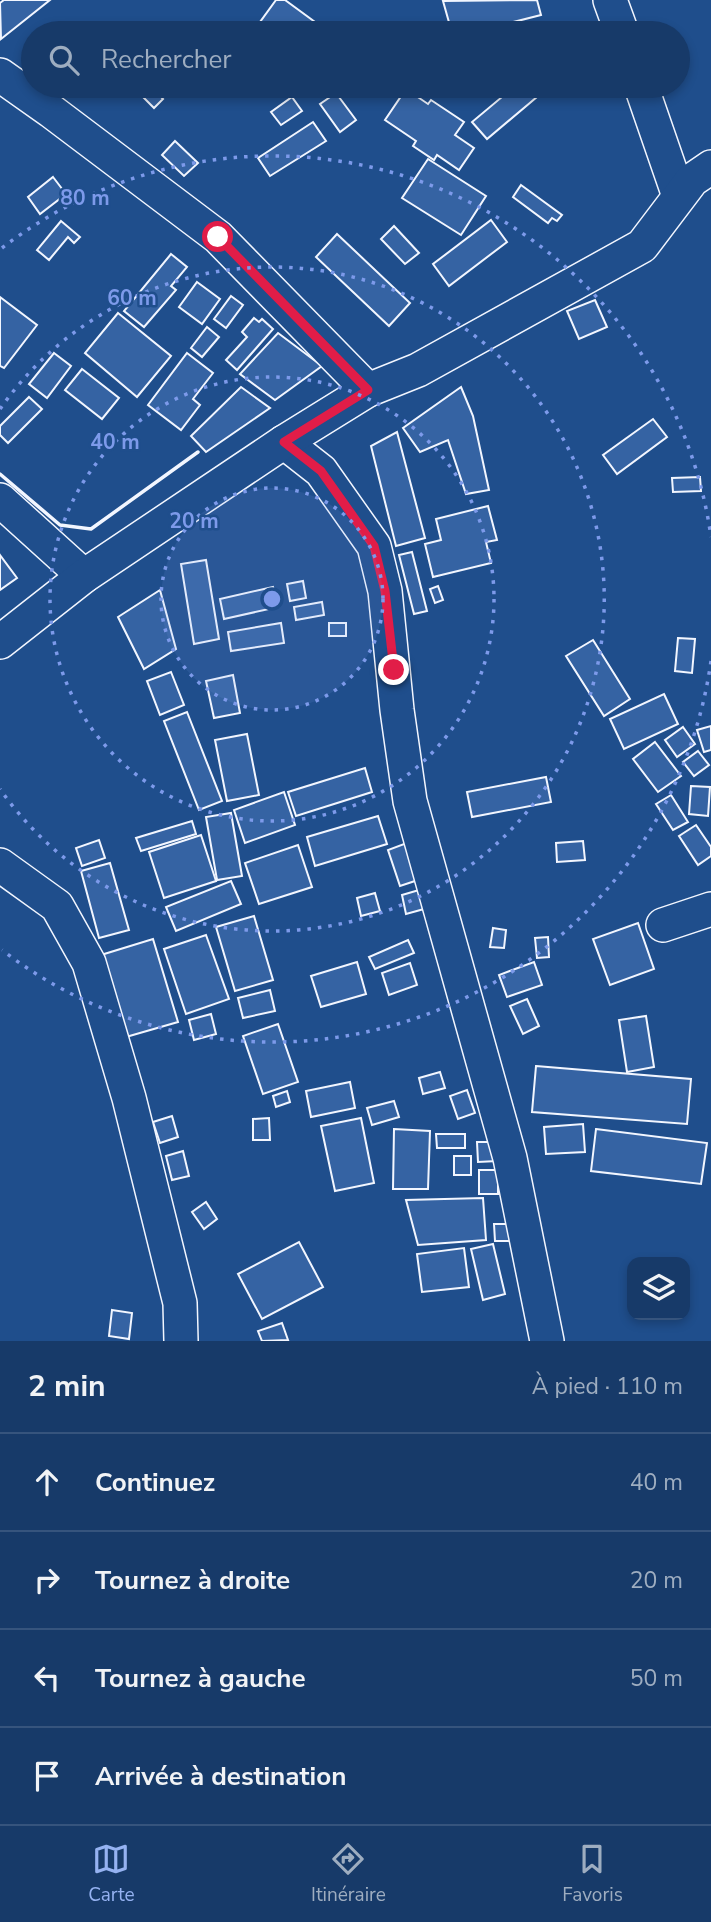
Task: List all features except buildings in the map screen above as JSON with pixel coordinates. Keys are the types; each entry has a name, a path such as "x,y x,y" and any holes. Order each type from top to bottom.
{"street":[{"path":"610,0 618,21"},
{"path":"0,75 21,90"},
{"path":"33,98 218,237 368,390"},
{"path":"645,98 679,196"},
{"path":"0,642 84,576 284,442 368,390 418,370 642,246 692,180 711,167"},
{"path":"284,442 321,471 374,546 385,591 397,710 410,801 510,1158 547,1341"},
{"path":"0,500 84,576"},
{"path":"0,865 57,906 89,963 129,1098 180,1303 181,1341"},
{"path":"663,925 711,909"}],"wall":[{"path":"0,474 60,525 91,529 198,452"}],"route":[{"path":"218,237 368,390 284,442 321,471 374,546 385,591 394,670"}]}
